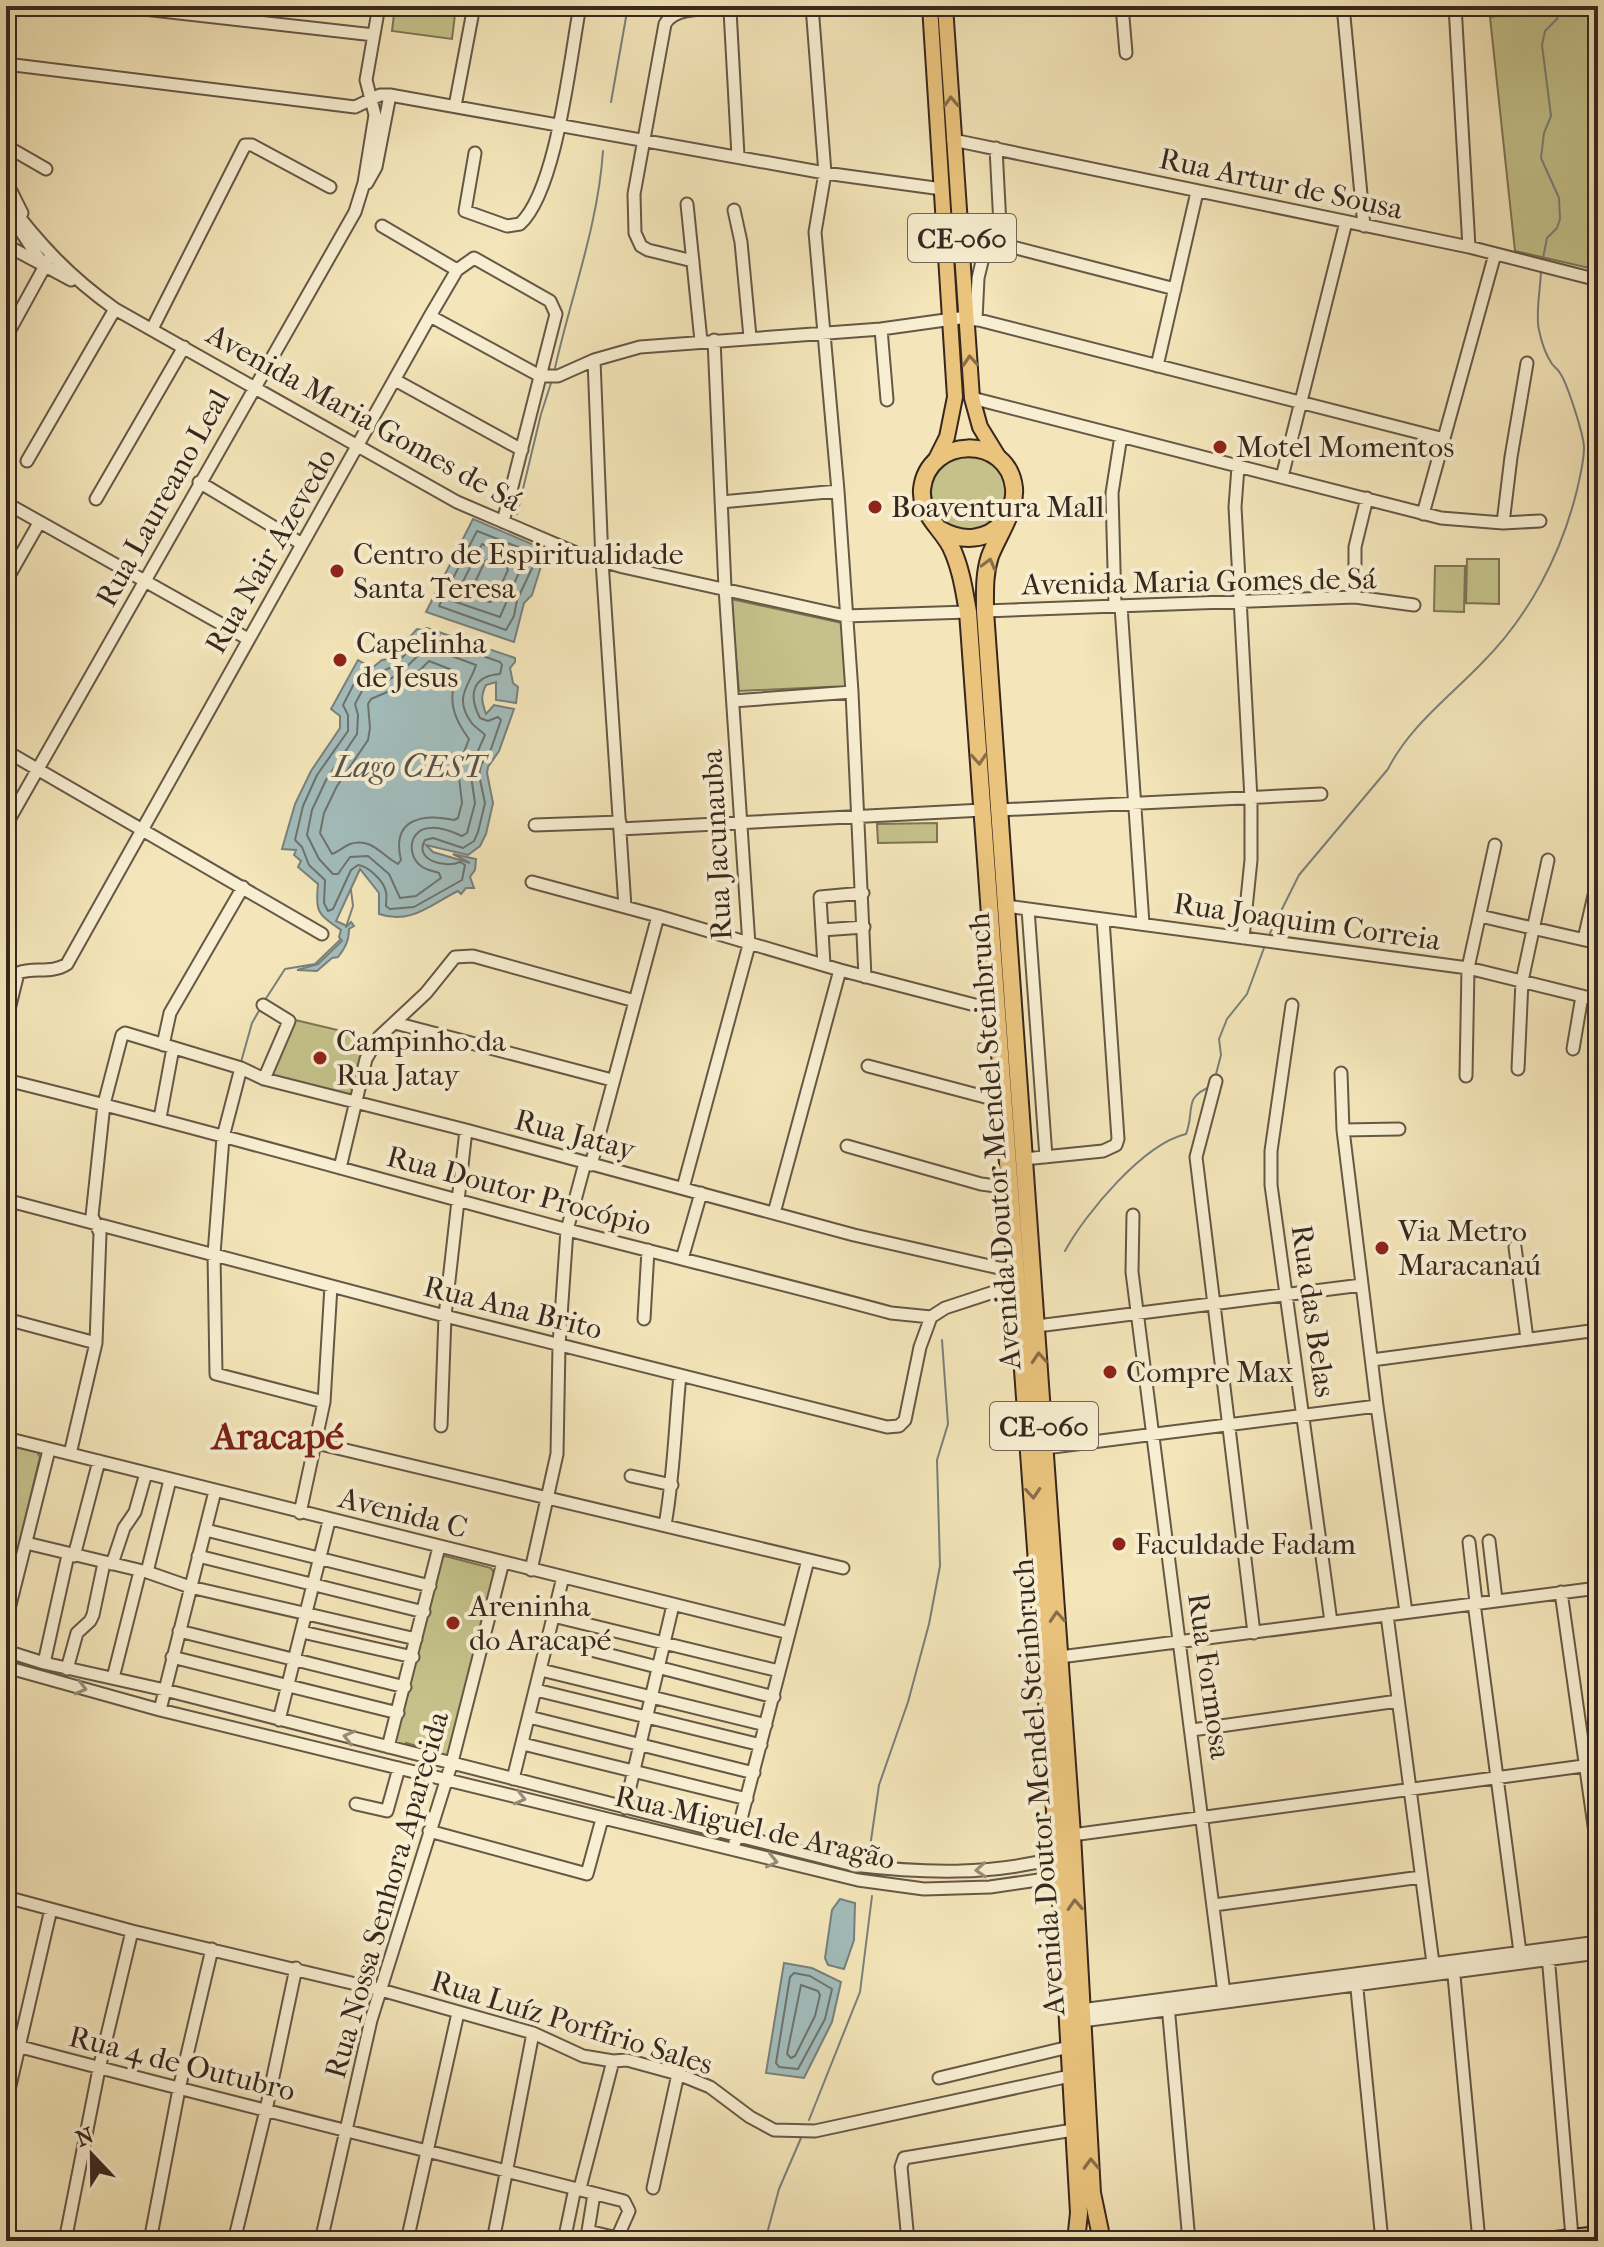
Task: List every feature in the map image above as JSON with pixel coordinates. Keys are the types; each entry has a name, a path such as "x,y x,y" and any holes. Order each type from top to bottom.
{"highway":[{"path":"934,463 951,450 965,447 984,450 1000,460"},
{"name":"CE-060","path":"976,612 989,559 1011,509 1014,489 1008,470 1000,460"},
{"name":"CE-060","path":"934,463 926,474 922,494 927,513 950,544 976,612"},
{"path":"940,529 952,536 972,538 991,533 1005,520"},
{"name":"Avenida Doutor Mendel Steinbruch","path":"976,612 991,810 998,1011 1058,1857 1079,2213 1076,2241"},
{"name":"Avenida Doutor Mendel Steinbruch","path":"991,810 1006,906 1072,1835 1092,2193 1102,2241"}],"main road":[{"name":"CE-060","path":"930,6 955,397 953,417 934,463"},
{"name":"CE-060","path":"945,8 953,140 972,318 972,398 980,427 1000,460"},
{"path":"1538,2241 1598,2234"}],"street":[{"path":"117,6 374,35"},
{"name":"Rua Laureano Leal","path":"361,195 375,115 366,80 379,6"},
{"path":"455,106 474,6"},
{"path":"475,153 465,211 507,226 523,221 535,205 544,183 580,6"},
{"path":"693,261 648,250 637,239 634,194 665,24 673,14 730,10 743,6"},
{"path":"812,6 825,173 815,232 852,692 865,977"},
{"path":"945,8 1001,6"},
{"path":"1122,6 1126,53"},
{"path":"1343,6 1364,226"},
{"path":"1455,6 1469,247"},
{"path":"730,10 738,156"},
{"path":"6,64 355,107 390,95 825,173 942,189"},
{"name":"Rua Laureano Leal","path":"6,825 253,386 347,227 376,167 390,95"},
{"name":"Rua Artur de Sousa","path":"953,140 1469,247 1598,280"},
{"path":"152,329 245,145 252,145 330,187"},
{"path":"6,146 46,169"},
{"path":"996,148 1001,245"},
{"path":"6,181 27,229"},
{"path":"1157,366 1197,192"},
{"path":"6,200 27,229"},
{"path":"687,204 701,341"},
{"path":"6,210 45,267"},
{"path":"734,210 741,242 750,337"},
{"path":"1282,477 1346,222"},
{"path":"382,226 457,270"},
{"name":"Avenida Maria Gomes de Sá","path":"27,229 79,283 115,309 457,502 568,550 602,561 845,616 1355,597 1414,605"},
{"path":"962,234 1175,289"},
{"path":"972,318 987,241"},
{"name":"Avenida Maria Gomes de Sá","path":"6,245 79,283"},
{"path":"1423,514 1495,254"},
{"path":"6,337 51,255"},
{"name":"Rua Nair Azevedo","path":"6,1022 18,973 22,970 57,969 67,964 430,316 457,270 469,259 477,258 553,305 556,314 540,376"},
{"path":"27,461 115,309"},
{"path":"430,316 540,376 558,376 594,360 640,347 881,329 972,318 1444,439"},
{"path":"881,329 887,400"},
{"name":"Rua Jacunauba","path":"683,1188 749,945 725,588 714,340"},
{"path":"96,499 184,347"},
{"path":"594,360 602,561 625,907"},
{"path":"1503,523 1527,363"},
{"path":"503,522 540,376"},
{"path":"395,380 522,450"},
{"path":"972,398 1423,514 1463,521 1540,521"},
{"path":"1121,436 1112,493 1143,924"},
{"path":"1238,467 1235,507 1251,799 1251,860 1243,938"},
{"path":"199,482 302,544"},
{"path":"721,502 838,491"},
{"path":"1355,597 1355,547 1367,498"},
{"path":"6,503 248,639"},
{"path":"6,581 39,523"},
{"path":"733,701 852,692"},
{"path":"6,751 322,934"},
{"path":"535,825 742,822 1321,794"},
{"path":"1466,1076 1468,968 1495,845"},
{"path":"1518,1069 1522,981 1548,860"},
{"path":"1584,939 1598,878"},
{"path":"532,882 658,916 749,945 998,1011"},
{"path":"160,1118 170,1013 243,887"},
{"path":"824,965 820,897 863,893"},
{"name":"Rua Joaquim Correia","path":"1006,906 1468,968 1598,1000"},
{"path":"1028,909 1046,1157"},
{"path":"531,1570 557,1454 559,1345 567,1230 658,916"},
{"path":"1480,916 1598,943"},
{"path":"1024,1159 1111,1150 1118,1139 1103,919"},
{"path":"822,930 864,927"},
{"path":"340,1168 372,1046 438,979 451,960 463,955 635,1001"},
{"path":"774,1213 840,970"},
{"path":"1573,1049 1582,996"},
{"path":"263,1005 289,1021 264,1079"},
{"name":"Rua das Belas","path":"1292,1005 1270,1168 1331,1622"},
{"path":"395,1023 612,1080"},
{"name":"Rua Jatay","path":"104,1104 124,1033 241,1068 264,1079 854,1235 999,1268 1018,1276"},
{"path":"868,1066 1004,1102"},
{"path":"241,1068 223,1137 214,1254 216,1374 324,1402"},
{"path":"1341,1073 1343,1130 1406,1612"},
{"name":"Rua Doutor Procópio","path":"6,1080 160,1118 567,1230 891,1313 931,1317 1018,1276"},
{"path":"1216,1081 1196,1157 1254,1633"},
{"path":"70,1454 96,1343 100,1233 92,1216 104,1104"},
{"path":"1343,1130 1399,1129"},
{"path":"441,1426 445,1316 466,1130"},
{"path":"847,1146 981,1184 1011,1188"},
{"path":"682,1259 701,1193"},
{"name":"Rua Ana Brito","path":"6,1200 445,1316 894,1427 905,1420 920,1347 931,1317"},
{"name":"Rua Formosa","path":"1133,1215 1131,1255 1152,1436 1225,1997"},
{"path":"1515,1247 1527,1339"},
{"path":"644,1319 648,1250"},
{"path":"1037,1326 1362,1285"},
{"path":"300,1513 324,1402 331,1286"},
{"path":"6,1319 96,1343"},
{"path":"1372,1360 1598,1330"},
{"path":"665,1525 672,1485 680,1375"},
{"path":"1045,1448 1377,1406"},
{"name":"Avenida C","path":"6,1438 329,1521 789,1633"},
{"path":"316,1443 843,1568"},
{"path":"6,1621 49,1450"},
{"path":"44,1663 99,1461"},
{"path":"67,1669 77,1633 93,1615 108,1563 135,1512 146,1473"},
{"path":"631,1476 672,1485"},
{"path":"113,1678 170,1480"},
{"path":"160,1710 215,1491"},
{"path":"279,1720 329,1521"},
{"path":"206,1530 430,1586"},
{"path":"1489,1541 1496,1600"},
{"path":"1469,1542 1520,1952"},
{"path":"26,1543 190,1587 416,1639"},
{"path":"388,1747 439,1547"},
{"path":"198,1556 424,1612"},
{"path":"732,1852 808,1560"},
{"name":"Rua Nossa Senhora Aparecida","path":"321,2241 362,2057 452,1762 503,1562"},
{"path":"513,1779 563,1577"},
{"path":"1060,1657 1598,1588"},
{"path":"1561,1592 1592,1765 1598,1854"},
{"path":"625,1808 673,1605"},
{"path":"1387,1615 1433,1963"},
{"path":"553,1616 779,1671"},
{"path":"179,1631 405,1687"},
{"path":"302,1632 413,1657"},
{"path":"548,1639 774,1697"},
{"name":"Rua Miguel de Aragão","path":"6,1651 67,1669 165,1690 853,1865 932,1872 1034,1864 1058,1857"},
{"path":"172,1657 398,1713"},
{"name":"Rua Miguel de Aragão","path":"6,1667 160,1710 851,1879 924,1889 990,1887 1059,1877"},
{"path":"541,1670 766,1725"},
{"path":"536,1690 761,1745"},
{"path":"1192,1730 1398,1701"},
{"path":"529,1717 754,1773"},
{"path":"523,1744 747,1799"},
{"path":"1072,1835 1592,1765"},
{"path":"356,1804 387,1811 399,1768"},
{"path":"429,1831 587,1874 602,1819"},
{"path":"851,1879 853,1865"},
{"path":"1214,1905 1421,1877"},
{"name":"Rua Luíz Porfírio Sales","path":"6,1897 132,1931 381,1990 533,2033 569,2051 613,2061 627,2060 678,2074 710,2087 774,2130 815,2131 1070,2076"},
{"path":"6,2103 51,1909"},
{"path":"65,2241 99,2069 132,1931"},
{"path":"1081,2015 1548,1954 1598,1942"},
{"path":"150,2241 179,2089 212,1949"},
{"path":"1356,1981 1433,1963 1453,1966 1520,1952 1598,1953"},
{"path":"1548,1954 1572,2237"},
{"path":"1453,1966 1479,2241"},
{"path":"234,2241 296,1968"},
{"path":"1356,1981 1382,2241"},
{"path":"1168,2005 1189,2241"},
{"path":"407,2241 458,2013"},
{"path":"493,2241 509,2171 533,2033"},
{"name":"Rua 4 de Outubro","path":"6,2043 624,2201 628,2208 617,2238 588,2231 594,2194"},
{"path":"939,2078 1069,2047"},
{"path":"564,2241 574,2193 580,2188 613,2061"},
{"path":"653,2188 678,2074"},
{"path":"908,2241 901,2167 904,2158 1073,2130"}],"shaded area":[{"path":"395,6 456,6 452,39 392,31"},
{"path":"1527,6 1598,6 1598,270 1515,251 1490,17 1528,12"},
{"path":"969,455 984,458 996,466 1004,478 1007,493 1004,508 996,520 984,528 969,531 954,528 942,520 934,508 931,493 934,478 942,466 954,458"},
{"path":"1467,559 1499,559 1499,604 1466,603"},
{"path":"1435,566 1465,566 1464,612 1434,611"},
{"path":"731,599 842,623 847,686 739,691"},
{"path":"937,823 937,842 878,843 877,824"},
{"name":"Campinho da Rua Jatay","path":"291,1019 371,1038 354,1101 267,1077"},
{"path":"6,1445 37,1452 40,1457 6,1599"},
{"path":"445,1556 491,1568 494,1573 449,1754 443,1758 436,1755 436,1751 406,1743 404,1748 397,1746 393,1740 439,1559"}],"water":[{"path":"473,519 534,545 543,560 532,595 524,603 514,642 426,612"},
{"name":"Lago CEST","path":"427,628 515,658 510,668 513,683 518,687 516,703 496,700 496,682 486,685 482,696 486,714 494,705 514,709 499,751 488,767 493,803 486,834 480,846 468,855 426,845 433,852 470,863 453,854 476,859 475,870 470,877 474,888 466,888 461,894 458,891 411,915 390,917 379,914 379,893 360,869 336,921 347,926 351,922 354,926 349,929 343,951 317,971 297,970 318,964 342,941 339,937 341,930 320,912 318,884 298,867 301,861 294,855 296,850 282,849 295,804 311,771 340,728 340,716 331,709 358,660 372,668 382,660 390,659 417,629"},
{"path":"840,1899 855,1903 854,1940 844,1969 828,1965 825,1958 832,1910"},
{"path":"784,1963 812,1968 841,1982 832,2022 804,2078 766,2073"}],"waterway":[{"path":"611,102 628,6"},
{"path":"1542,263 1547,238 1557,228 1560,219 1559,198 1541,158 1544,133 1551,116 1542,45 1545,31 1557,19 1559,6"},
{"path":"555,368 590,234 603,151"},
{"path":"1270,933 1299,875 1388,769 1418,726 1481,664 1514,626 1541,583 1562,538 1577,490 1584,448 1567,387 1552,364 1540,334 1541,269"},
{"path":"517,514 551,383"},
{"path":"346,927 353,906 351,890"},
{"path":"265,1000 285,969 315,964 340,940"},
{"path":"1215,1078 1221,1055 1219,1039 1227,1019 1247,994 1264,948"},
{"path":"241,1062 252,1023 260,1009"},
{"path":"1065,1251 1086,1219 1117,1182 1152,1151 1186,1134 1193,1100 1210,1087"},
{"path":"869,1854 879,1785 908,1702 929,1624 940,1566 937,1460 948,1424 942,1340"},
{"path":"809,2120 860,1992 872,1896"},
{"path":"765,2241 779,2189 801,2138"}],"place":[{"name":"Motel Momentos","path":"1220,447"},
{"name":"Boaventura Mall","path":"875,507"},
{"name":"Centro de Espiritualidade Santa Teresa","path":"337,571"},
{"name":"Capelinha de Jesus","path":"340,660"},
{"name":"Campinho da Rua Jatay","path":"320,1058"},
{"name":"Via Metro Maracanaú","path":"1382,1248"},
{"name":"Compre Max","path":"1110,1372"},
{"name":"Faculdade Fadam","path":"1119,1544"},
{"name":"Areninha do Aracapé","path":"453,1623"}],"district":[{"name":"Aracapé","path":"278,1436"}]}
